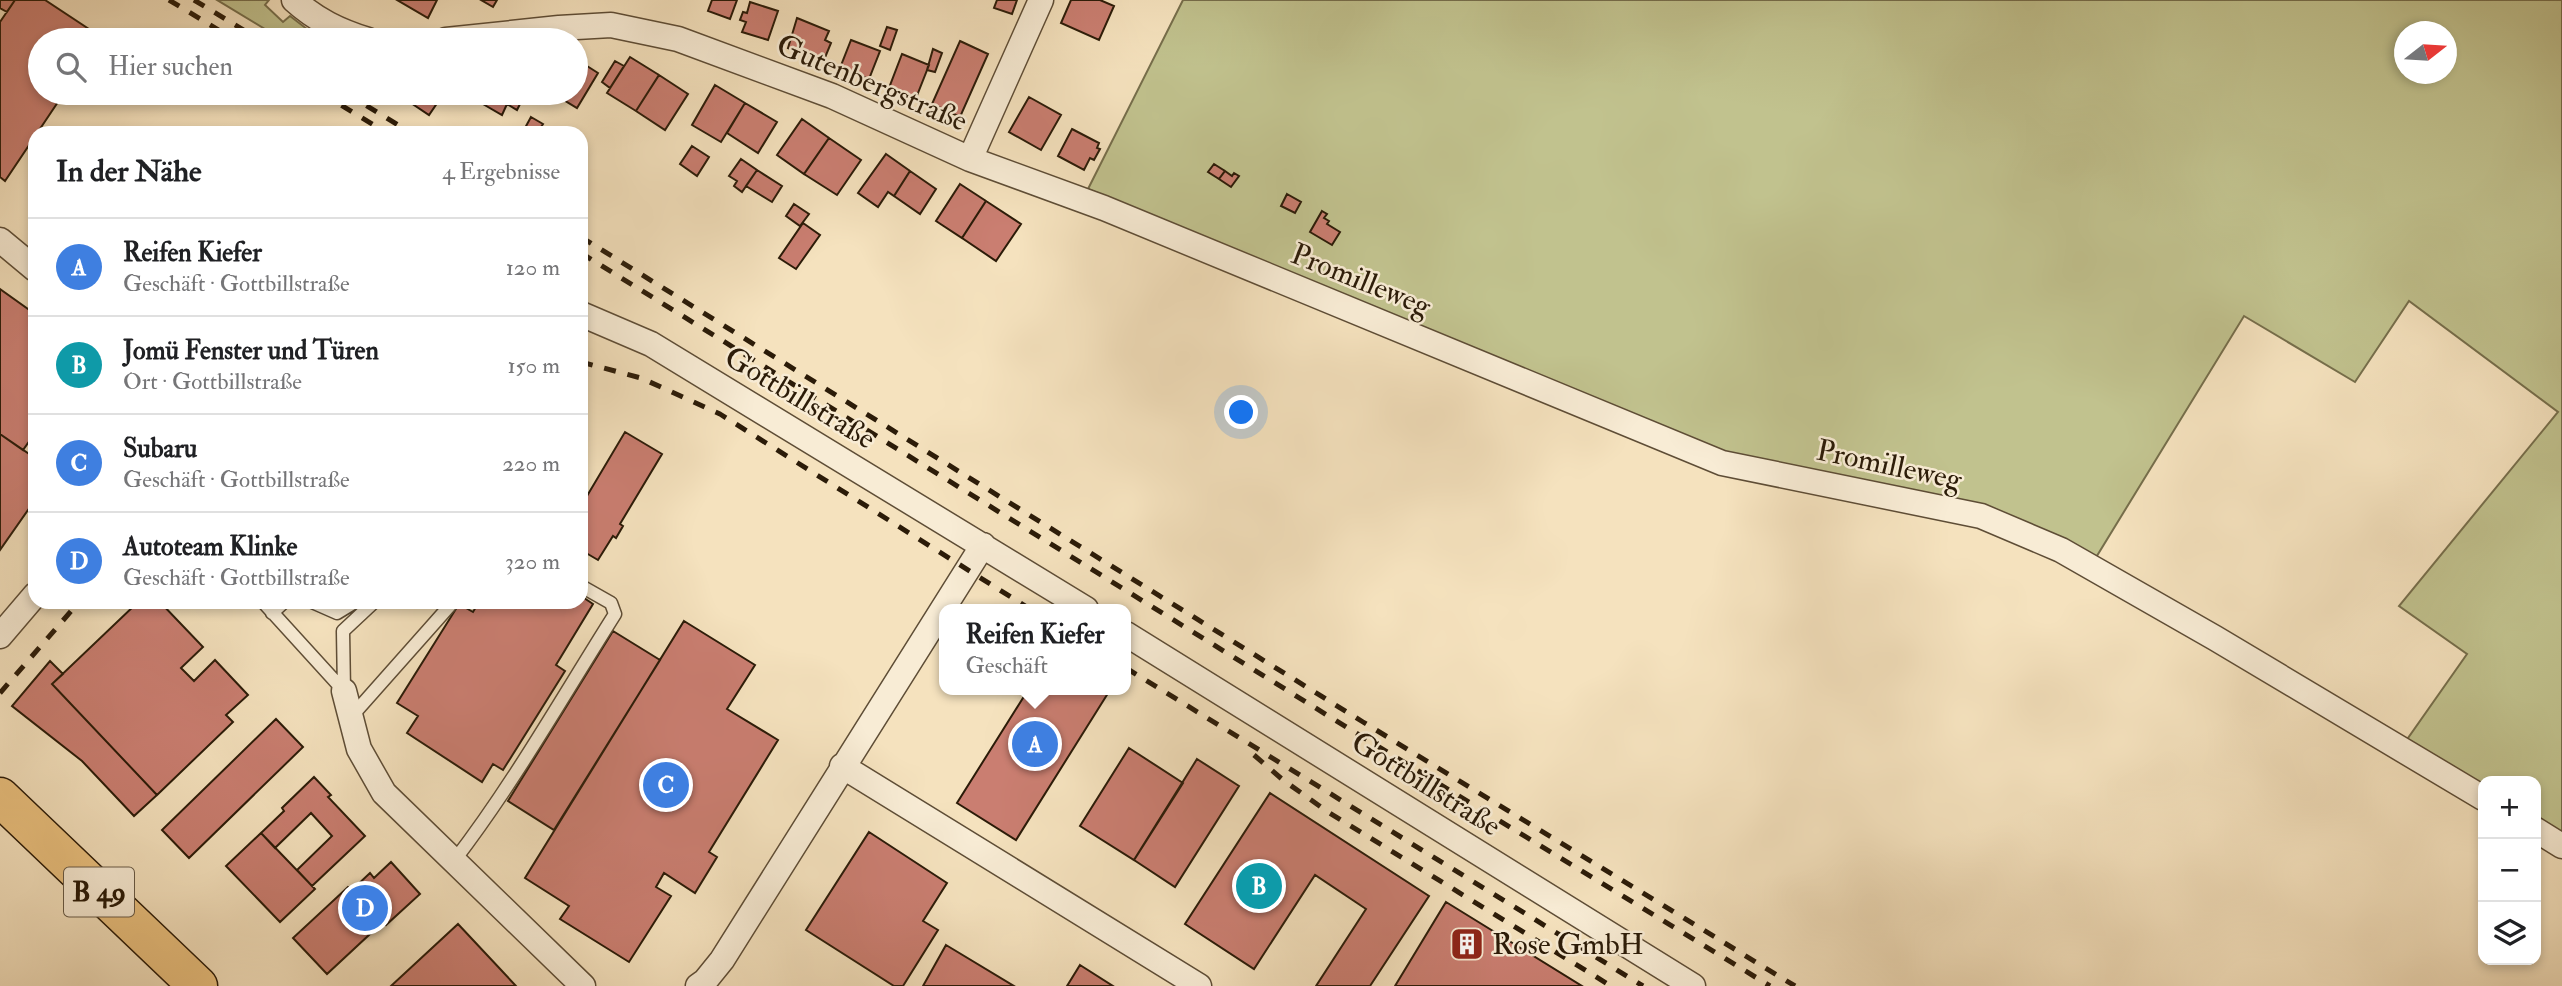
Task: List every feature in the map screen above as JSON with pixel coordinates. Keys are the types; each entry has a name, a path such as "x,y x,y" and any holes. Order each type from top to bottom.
{"main road":[{"name":"B 49","path":"0,797 198,986"}],"street":[{"path":"294,0 310,15 334,28"},
{"path":"970,159 1041,0"},
{"name":"Gutenbergstraße","path":"550,28 611,25 678,39 832,96 970,159 1104,208 1247,267"},
{"path":"0,240 28,263"},
{"name":"Promilleweg","path":"1247,267 1722,463 1981,516 2062,550 2478,795"},
{"name":"Gottbillstraße","path":"588,317 651,344 1078,604"},
{"path":"945,604 983,545"},
{"path":"0,636 28,603"},
{"path":"698,986 722,960 939,614"},
{"name":"Gottbillstraße","path":"1131,637 1693,986"},
{"path":"344,691 359,750 384,793 583,986"},
{"path":"842,766 1199,986"},
{"path":"2541,833 2562,846"}],"lane":[{"path":"454,860 528,751 615,614 611,603 588,590"},
{"path":"269,609 344,691"},
{"path":"272,612 276,609"},
{"path":"328,609 337,613 344,609"},
{"path":"344,691 343,631 367,609"},
{"path":"350,717 447,609"}],"green space":[{"path":"217,0 269,0 265,5 283,22 290,16 306,28 263,28"},
{"path":"1183,0 2562,0 2562,858 2541,845 2541,776 2478,776 2478,808 2394,758 2467,654 2399,606 2558,412 2409,301 2355,382 2244,316 2095,559 1714,454 1088,189"}],"building":[{"path":"0,0 15,0 7,12 0,8"},
{"path":"15,0 45,0 87,28 28,28 28,105 56,105 42,126 28,126 28,147 5,181 0,177 0,22"},
{"path":"397,0 437,0 428,18"},
{"path":"481,0 497,0 493,7"},
{"path":"712,0 737,0 730,19 708,11"},
{"path":"997,0 1017,0 1012,14 994,8"},
{"path":"1071,0 1100,0 1114,6 1099,40 1061,23"},
{"path":"750,2 778,11 768,40 742,32 746,22 740,20 743,12 747,13"},
{"path":"797,18 829,31 825,40 831,43 824,60 788,48"},
{"path":"887,27 897,30 890,50 880,46"},
{"path":"851,40 880,51 869,79 840,68"},
{"path":"960,41 988,54 960,117 932,104"},
{"path":"933,49 942,53 935,72 927,70"},
{"path":"902,54 929,65 916,98 889,88"},
{"path":"630,57 659,75 636,111 607,93"},
{"path":"615,61 624,66 610,88 602,82"},
{"path":"588,67 598,73 588,90"},
{"path":"659,75 688,94 665,130 636,111"},
{"path":"715,85 745,103 721,142 692,125"},
{"path":"1029,97 1061,115 1041,150 1009,132"},
{"path":"745,103 777,122 758,153 727,133"},
{"path":"414,105 436,105 429,115"},
{"path":"485,105 507,105 502,115"},
{"path":"531,117 543,124 542,126 526,126"},
{"path":"802,119 829,138 804,174 777,155"},
{"path":"1072,129 1099,143 1097,148 1100,149 1094,160 1090,158 1084,170 1058,156"},
{"path":"829,138 861,160 837,195 804,174"},
{"path":"692,146 709,157 697,176 680,164"},
{"path":"886,154 910,171 894,196 888,192 878,207 858,193"},
{"path":"741,159 757,170 742,192 734,186 737,181 729,176"},
{"path":"1214,164 1225,171 1219,179 1208,172"},
{"path":"757,170 782,186 772,202 746,186"},
{"path":"910,171 936,189 920,214 894,196"},
{"path":"1225,171 1232,176 1234,173 1239,176 1231,187 1219,179"},
{"path":"960,184 986,201 962,238 936,221"},
{"path":"1287,194 1301,202 1295,213 1281,206"},
{"path":"986,201 1021,224 996,261 962,238"},
{"path":"794,204 809,214 800,226 786,216"},
{"path":"1322,211 1327,214 1324,218 1329,221 1327,224 1340,232 1332,245 1310,232"},
{"path":"803,223 820,235 796,269 779,258"},
{"path":"0,289 28,309 28,443 23,450 0,434"},
{"path":"625,432 662,454 620,524 623,526 616,538 613,536 598,560 588,554 588,494"},
{"path":"0,434 28,453 28,510 0,550"},
{"path":"588,601 593,604 556,665 565,671 503,770 493,764 482,782 407,733 418,716 397,703 456,609 473,612 475,609 588,609"},
{"path":"131,609 167,609 203,647 181,668 194,681 215,660 248,695 226,715 233,722 157,795 52,684"},
{"path":"684,621 755,665 727,709 778,740 709,852 717,857 695,893 664,873 656,887 671,896 629,962 560,919 569,906 525,878"},
{"path":"613,631 660,660 554,830 508,801"},
{"path":"50,661 63,674 52,684 157,795 134,816 82,761 12,706"},
{"path":"50,661 63,674 52,684 157,795 134,816 82,761 12,706"},
{"path":"1025,695 1107,695 1016,840 957,803"},
{"path":"276,719 303,747 189,858 162,830"},
{"path":"1129,748 1183,783 1134,860 1080,826"},
{"path":"1197,759 1239,786 1175,887 1134,860"},
{"path":"314,777 331,795 328,797 365,836 312,886 297,870 332,836 311,813 275,848 261,833"},
{"path":"1270,793 1429,896 1370,986 1316,986 1366,909 1315,875 1254,969 1185,924"},
{"path":"869,832 947,883 923,921 938,930 903,986 894,986 806,930"},
{"path":"261,833 315,889 280,922 226,866"},
{"path":"391,862 420,894 386,925 383,922 327,974 293,938 348,887 352,890 370,873 374,878"},
{"name":"Rose GmbH","path":"1446,902 1582,986 1395,986"},
{"path":"458,924 516,986 391,986"},
{"path":"946,945 1014,986 923,986"},
{"path":"1080,965 1113,986 1067,986"}],"railway":[{"path":"169,0 215,28"},
{"path":"194,0 240,28"},
{"path":"341,105 375,126"},
{"path":"366,105 400,126"},
{"path":"588,241 1363,722 1795,986"},
{"path":"588,257 1770,986"},
{"path":"588,364 641,378 720,414 1022,604"},
{"path":"0,693 73,609"},
{"path":"1131,671 1643,986"},
{"path":"1254,755 1283,780 1328,812 1611,986"}],"place":[{"name":"Reifen Kiefer","path":"1035,744"},
{"name":"Subaru","path":"666,785"},
{"name":"Jomü Fenster und Türen","path":"1259,886"},
{"name":"Autoteam Klinke","path":"365,908"},
{"name":"Rose GmbH","path":"1467,944"}]}
